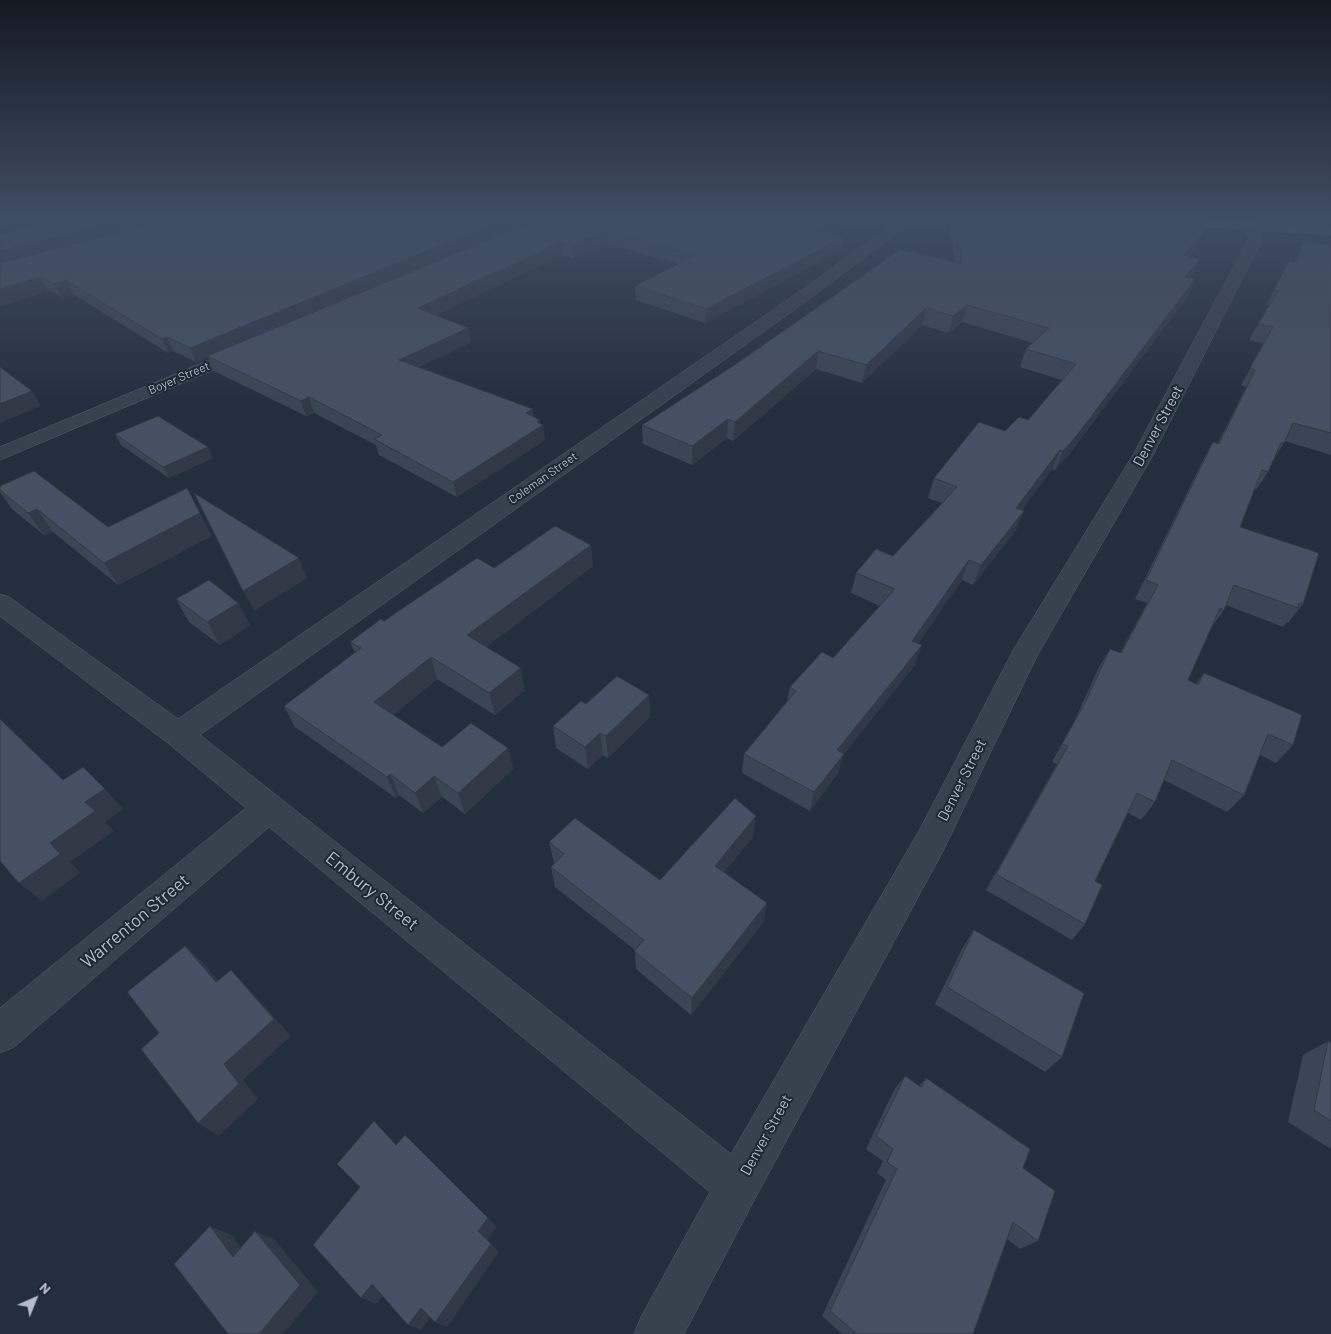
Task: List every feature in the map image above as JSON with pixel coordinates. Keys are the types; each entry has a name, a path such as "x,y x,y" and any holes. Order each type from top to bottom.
{"street":[{"name":"Coleman Street","path":"178,735 822,282"},
{"name":"Denver Street","path":"658,1334 737,1186 931,840 1024,656 1143,455 1233,282"},
{"name":"Boyer Street","path":"0,454 258,344"},
{"name":"Embury Street","path":"0,603 178,735 737,1186"},
{"name":"Warrenton Street","path":"0,1034 269,808"}],"building":[{"path":"0,282 22,282 0,289"},
{"path":"70,282 350,282 190,348 167,337 162,339"},
{"path":"386,282 474,282 418,308 468,328 399,360 533,409 526,413 540,420 537,422 543,425 453,482 374,439 382,435 309,397 301,401 207,356"},
{"path":"642,282 757,282 706,309 635,286"},
{"path":"853,282 1193,282 1078,434 1063,451 1060,450 1016,508 1024,511 981,565 969,560 912,641 922,645 837,750 844,754 814,792 744,754 796,691 790,687 822,652 833,658 895,589 856,573 876,549 893,556 957,487 934,478 979,422 1005,431 1019,417 1028,420 1076,364 1026,349 1049,328 967,305 953,316 926,308 866,365 818,351 735,422 728,419 692,446 642,425 736,364"},
{"path":"1278,282 1331,282 1331,433 1293,423 1284,443 1281,443 1268,472 1262,470 1240,527 1319,553 1303,604 1299,603 1298,608 1234,585 1224,610 1220,608 1188,680 1198,685 1204,673 1302,715 1293,745 1268,734 1244,795 1172,760 1155,802 1137,793 1095,881 1102,885 1085,924 996,874 1068,746 1062,744 1085,703 1110,649 1121,653 1158,585 1146,580 1213,442 1219,444 1255,370 1250,368 1273,327 1258,324 1279,290 1274,289"},
{"path":"0,367 32,391 0,404"},
{"path":"158,416 208,447 163,467 115,434"},
{"path":"34,471 108,527 187,488 200,513 104,563 37,509 28,513 0,490 0,486"},
{"path":"194,493 299,558 243,591"},
{"path":"555,526 591,545 467,635 521,668 489,693 431,657 374,702 442,747 471,723 508,748 458,793 434,776 415,793 390,774 387,777 284,706 361,648 350,642 381,619 384,621 477,558 494,568"},
{"path":"209,580 238,603 207,622 176,599"},
{"path":"617,676 649,695 606,736 600,733 585,747 553,726 581,701 586,704"},
{"path":"0,719 63,780 83,767 105,789 85,802 95,811 50,843 60,854 19,883 0,861"},
{"path":"735,798 756,816 715,866 767,903 692,998 634,951 644,940 551,867 564,854 549,842 575,818 660,880"},
{"path":"974,930 1084,993 1062,1057 947,987"},
{"path":"185,946 216,982 231,970 274,1019 224,1064 239,1084 198,1123 141,1049 159,1033 127,992"},
{"path":"1328,1041 1331,1043 1331,1121 1314,1110"},
{"path":"905,1076 921,1087 926,1078 1030,1149 1023,1168 1055,1191 1038,1241 1013,1222 973,1334 857,1334 830,1311 897,1169 887,1162 893,1149 876,1136"},
{"path":"374,1121 396,1145 405,1135 488,1218 478,1231 491,1244 435,1322 421,1308 408,1325 372,1284 361,1298 313,1245 360,1187 337,1164"},
{"path":"210,1226 233,1257 255,1231 300,1285 259,1334 228,1334 174,1264"}]}
